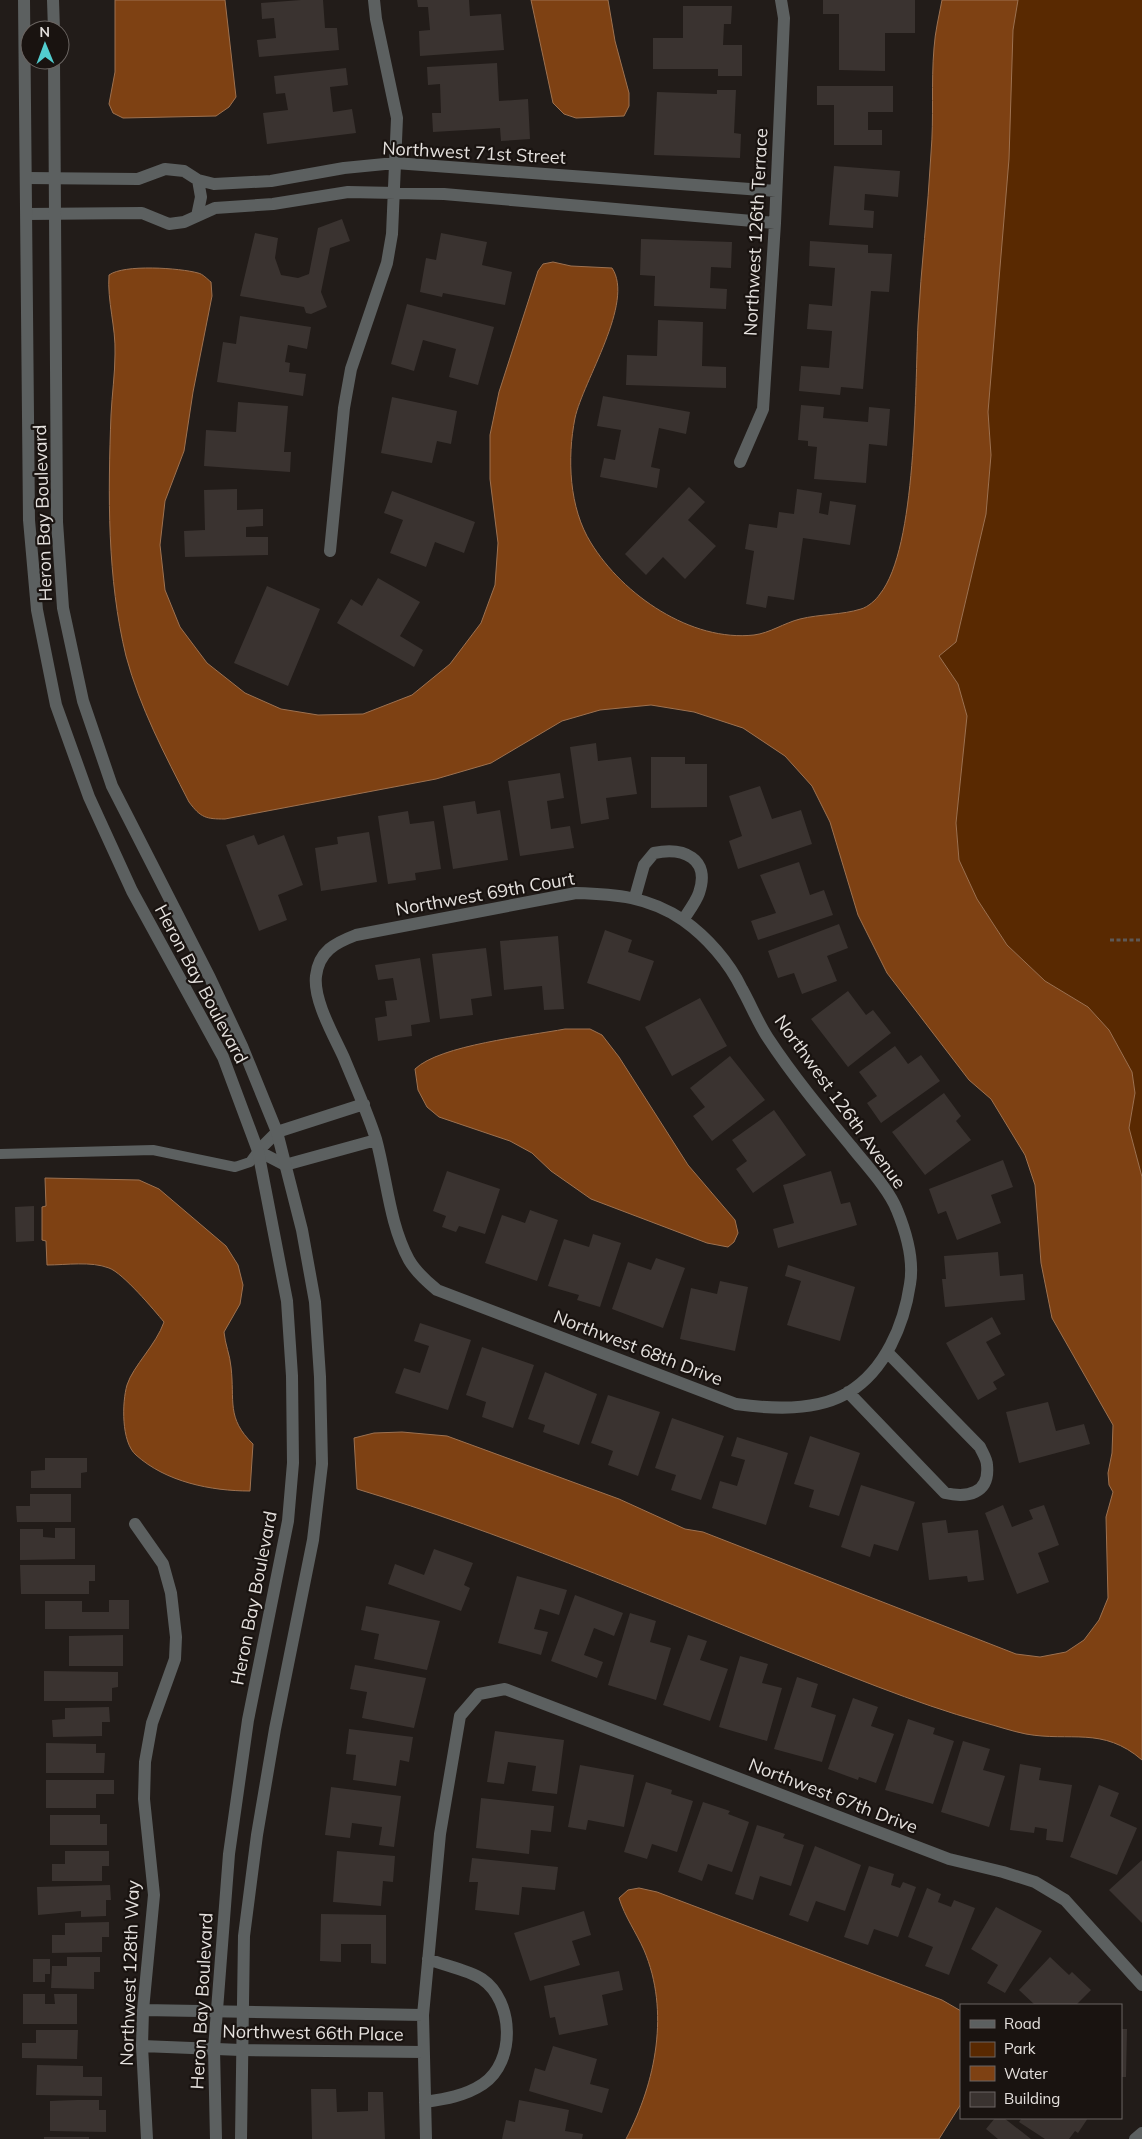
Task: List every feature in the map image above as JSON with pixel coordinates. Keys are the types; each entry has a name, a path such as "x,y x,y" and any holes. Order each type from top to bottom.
{"street":[{"name":"Heron Bay Boulevard","path":"24,0 29,520 37,610 56,705 88,797 132,891 223,1057 258,1150 287,1301 292,1376 292,1463 288,1521 248,1720 229,1854 214,2049 216,2139"},
{"path":"53,0 54,20"},
{"path":"330,551 344,408 351,369 387,263 392,234 397,118 376,20 374,0"},
{"name":"Northwest 126th Terrace","path":"740,462 763,409 775,223 784,18 781,0"},
{"name":"Heron Bay Boulevard","path":"54,70 58,522 63,608 83,701 112,786 214,987 242,1046 277,1132 302,1230 315,1302 322,1464 315,1524 299,1614 275,1729 257,1835 244,1936 242,2139"},
{"name":"Northwest 71st Street","path":"26,178 138,179 165,169 184,171 198,180 214,184 271,181 344,168 395,163 776,191"},
{"path":"197,216 201,197 198,180"},
{"path":"27,214 142,213 169,224 184,222 215,208 273,204 348,192 393,192 444,194 775,223"},
{"path":"635,897 644,865 654,853 669,850 684,852 698,863 703,878 699,895 683,920"},
{"name":"Northwest 69th Court","path":"364,1104 321,1005 316,976 323,957 335,943 356,935 576,893 635,897 659,908"},
{"name":"Northwest 126th Avenue","path":"659,908 683,920 718,951 741,986 767,1036 810,1095 870,1169 897,1208 908,1246 910,1283 888,1353 869,1375"},
{"path":"364,1104 376,1140 286,1165 258,1150 277,1132 364,1104"},
{"name":"Northwest 68th Drive","path":"376,1140 391,1212 409,1259 423,1279 437,1290 736,1404 762,1408 819,1403 848,1392 869,1375"},
{"path":"848,1392 945,1493 962,1497 974,1494 985,1481 987,1465 980,1447 888,1353"},
{"name":"Northwest 128th Way","path":"135,1524 163,1564 171,1593 176,1637 175,1659 152,1723 144,1762 144,1799 154,1895 143,2010 142,2046 148,2139"},
{"name":"Northwest 67th Drive","path":"428,1960 440,1834 460,1716 479,1694 505,1689 948,1859 1035,1882 1065,1900 1142,1985"},
{"path":"425,2102 454,2098 484,2083 503,2059 507,2029 501,2001 482,1979 428,1960 423,2015 424,2052 425,2102 426,2139"},
{"name":"Northwest 66th Place","path":"143,2010 423,2015"},
{"name":"Northwest 66th Place","path":"142,2046 242,2050 424,2052"},
{"path":"1135,2139 1142,2134"}],"lane":[{"path":"0,1154 153,1150 235,1166 250,1162 258,1150"}],"path":[{"path":"1110,940 1142,940"}],"green space":[{"path":"1018,0 1142,0 1142,1177 1129,1128 1135,1093 1132,1072 1109,1030 1088,1007 1045,981 1007,945 977,899 959,860 956,823 967,716 958,684 939,656 956,642 986,514 991,455 988,412 1013,30"}],"water":[{"path":"115,0 225,0 236,97 229,107 216,116 123,118 113,113 109,104 115,72"},
{"path":"531,0 608,0 615,41 629,93 629,106 624,116 576,118 564,114 553,103"},
{"path":"942,0 1018,0 1013,30 1009,159 988,412 991,455 986,514 956,642 939,656 958,684 967,716 956,823 959,860 977,899 1007,945 1045,981 1088,1007 1109,1030 1132,1072 1135,1093 1129,1128 1142,1177 1142,1760 1128,1749 1100,1739 1026,1734 931,1706 853,1677 516,1543 357,1489 354,1438 374,1433 402,1432 447,1436 619,1499 685,1529 703,1532 1016,1654 1040,1657 1066,1652 1084,1640 1099,1620 1108,1598 1106,1517 1113,1492 1109,1485 1108,1473 1112,1453 1113,1425 1052,1318 1041,1263 1035,1185 1025,1155 991,1099 969,1080 887,973 858,915 830,822 812,786 785,756 743,728 694,712 651,705 600,710 562,721 491,763 436,779 225,819 208,818 197,811 189,802 162,749 138,694 126,656 115,597 110,536 109,475 115,344 109,295 109,275 127,269 166,269 198,273 211,282 212,296 193,392 184,451 165,501 160,545 165,590 180,627 207,663 245,693 281,709 318,715 363,714 412,695 450,664 481,623 495,585 498,543 490,479 490,435 499,392 538,271 543,264 553,262 571,266 612,268 617,283 617,301 613,321 575,418 572,433 571,466 574,499 584,529 591,543 621,580 640,597 683,623 706,631 730,635 760,634 800,619 854,611 869,605 880,594 892,572 901,541 912,465 919,303 932,140 934,48"},
{"path":"565,1029 590,1029 602,1035 619,1057 688,1165 735,1220 738,1233 734,1242 728,1247 707,1243 591,1199 551,1171 532,1153 510,1141 439,1117 427,1107 418,1090 415,1069 427,1061 464,1048 508,1038"},
{"path":"45,1178 139,1180 159,1189 226,1246 238,1265 243,1285 240,1304 224,1332 230,1363 235,1417 244,1435 253,1444 250,1491 205,1487 175,1478 148,1464 131,1449 125,1432 125,1392 134,1370 156,1339 164,1322 130,1284 109,1268 86,1264 47,1265 46,1241 42,1240 42,1207 46,1206"},
{"path":"639,1888 657,1892 942,2000 960,2010 960,2106 939,2139 626,2139 645,2094 652,2070 658,2022 652,1973 644,1950 624,1912 619,1898 628,1890"}],"building":[{"path":"323,0 325,28 337,28 339,50 259,57 257,40 276,38 274,18 262,19 261,3"},
{"path":"417,0 469,0 470,16 501,14 504,50 420,56 419,31 430,30 428,7 418,7"},
{"path":"823,0 915,0 915,33 885,33 885,71 839,70 839,14 823,14"},
{"path":"683,6 732,6 731,24 724,24 723,45 742,45 742,76 718,76 718,69 653,69 653,38 683,38"},
{"path":"497,63 499,101 528,99 530,139 501,141 500,128 433,132 432,113 441,113 440,84 428,85 427,67"},
{"path":"346,68 348,85 330,87 333,112 352,109 356,133 267,144 263,113 288,110 285,93 276,94 274,76"},
{"path":"817,86 893,86 893,112 868,112 868,130 882,130 882,145 834,145 834,105 817,105"},
{"path":"717,90 736,90 734,133 741,134 740,158 654,155 657,92 717,94"},
{"path":"834,166 900,171 898,197 865,194 864,210 874,211 873,228 829,225"},
{"path":"342,219 350,241 330,248 321,292 327,307 311,314 306,313 304,307 240,296 255,233 278,238 275,258 281,275 298,278 309,274 318,228"},
{"path":"441,233 487,242 482,265 512,272 505,305 443,293 442,297 420,292 426,258 436,260"},
{"path":"641,239 732,242 731,268 711,267 710,288 727,289 726,309 654,306 655,276 640,275"},
{"path":"810,241 868,245 868,253 892,254 889,292 871,291 863,389 841,387 840,395 799,391 801,366 829,368 832,331 807,329 809,304 832,306 835,268 809,266"},
{"path":"407,304 494,327 478,385 449,377 456,349 423,340 414,371 391,364"},
{"path":"240,316 311,327 307,349 288,345 285,362 290,363 289,372 306,374 303,396 217,382 223,342 236,344"},
{"path":"658,320 703,322 702,366 726,367 726,388 626,385 627,355 657,356"},
{"path":"603,396 690,412 686,434 659,428 651,467 660,469 657,488 600,477 604,458 615,460 621,430 597,426"},
{"path":"392,397 457,411 451,444 437,441 432,463 381,453"},
{"path":"238,402 288,406 284,452 291,452 290,472 204,466 206,430 236,432"},
{"path":"801,405 824,407 823,418 868,422 869,407 890,409 887,446 869,444 866,483 814,479 817,447 808,446 808,441 798,440"},
{"path":"689,487 705,502 688,520 716,546 685,579 663,557 646,575 625,554"},
{"path":"237,489 237,510 263,509 263,526 246,527 246,537 268,537 268,555 185,557 184,531 205,530 204,490"},
{"path":"797,489 822,493 819,513 828,515 830,501 856,505 850,545 803,538 794,600 768,596 766,608 746,604 754,551 745,549 749,524 777,528 779,512 794,514"},
{"path":"392,491 475,522 464,553 435,542 426,567 390,553 403,520 384,513"},
{"path":"378,578 420,602 400,636 423,650 414,667 337,623 351,599 362,606"},
{"path":"267,586 320,609 288,686 234,663"},
{"path":"596,743 598,761 631,757 637,794 606,798 609,819 581,824 570,747"},
{"path":"651,757 685,757 685,764 707,764 707,807 651,808"},
{"path":"560,773 564,798 547,801 551,829 570,826 574,848 520,856 508,781"},
{"path":"760,786 772,819 801,810 812,844 738,869 729,841 742,836 729,796"},
{"path":"475,801 477,814 500,810 508,860 453,869 443,806"},
{"path":"408,811 410,824 434,821 441,869 415,873 416,880 388,884 378,816"},
{"path":"369,832 377,882 321,891 315,848 338,844 337,837"},
{"path":"254,835 258,845 284,835 303,885 278,895 287,920 259,931 226,845"},
{"path":"799,862 810,895 824,890 833,915 758,940 751,921 776,913 760,875"},
{"path":"839,924 848,948 827,956 837,981 802,994 794,973 778,978 768,951"},
{"path":"605,930 632,940 628,952 654,961 640,1001 587,983"},
{"path":"558,936 564,1009 544,1010 542,986 504,990 500,941"},
{"path":"486,948 492,996 471,999 473,1015 440,1019 432,954"},
{"path":"420,958 430,1022 411,1025 412,1036 378,1041 375,1018 387,1016 385,1001 397,1000 393,978 378,980 375,965"},
{"path":"848,991 866,1015 873,1010 891,1033 848,1067 811,1019"},
{"path":"700,998 727,1046 672,1076 645,1027"},
{"path":"895,1046 908,1064 921,1055 940,1081 881,1123 867,1103 877,1096 859,1072"},
{"path":"730,1056 765,1100 712,1141 693,1116 705,1107 690,1088"},
{"path":"944,1093 961,1116 956,1121 971,1140 925,1175 892,1132"},
{"path":"774,1110 806,1155 753,1193 736,1169 747,1161 732,1140"},
{"path":"1003,1160 1013,1187 991,1195 1001,1223 957,1240 946,1211 938,1214 929,1189"},
{"path":"447,1171 500,1189 485,1234 459,1226 456,1232 442,1227 446,1216 433,1211"},
{"path":"831,1171 841,1204 850,1202 857,1225 778,1248 773,1229 794,1223 783,1185"},
{"path":"34,1206 34,1241 16,1242 15,1207"},
{"path":"530,1210 558,1220 537,1281 485,1263 502,1215 525,1223"},
{"path":"593,1234 621,1243 600,1307 577,1300 579,1295 548,1286 564,1239 589,1247"},
{"path":"998,1252 1000,1276 1023,1274 1025,1300 945,1307 942,1279 946,1279 944,1256"},
{"path":"656,1258 685,1268 663,1328 612,1309 628,1262 651,1270"},
{"path":"788,1265 855,1287 840,1341 787,1325 801,1281 785,1276"},
{"path":"720,1281 748,1287 735,1351 680,1339 691,1288 717,1294"},
{"path":"992,1317 1001,1334 986,1342 1005,1375 993,1382 997,1389 978,1400 946,1343"},
{"path":"420,1323 471,1340 448,1410 395,1393 404,1368 420,1373 429,1346 414,1341"},
{"path":"482,1347 534,1365 513,1428 482,1417 486,1402 466,1395"},
{"path":"545,1372 597,1394 579,1445 543,1432 545,1425 528,1419"},
{"path":"608,1395 660,1412 638,1476 608,1465 613,1451 591,1443"},
{"path":"1048,1402 1056,1431 1084,1424 1090,1444 1019,1463 1006,1412"},
{"path":"672,1418 724,1436 701,1500 671,1490 676,1475 655,1468"},
{"path":"810,1436 860,1453 839,1516 809,1507 814,1490 794,1484"},
{"path":"737,1437 788,1453 766,1525 712,1508 720,1481 737,1486 745,1460 731,1456"},
{"path":"45,1458 87,1458 87,1472 81,1473 81,1488 31,1488 31,1471 45,1470"},
{"path":"861,1485 915,1502 898,1551 874,1544 870,1557 841,1547"},
{"path":"30,1494 71,1494 71,1522 17,1522 16,1506 30,1506"},
{"path":"1003,1505 1012,1527 1033,1519 1029,1510 1044,1505 1059,1545 1038,1553 1049,1582 1017,1594 985,1513"},
{"path":"946,1520 948,1533 978,1530 984,1580 968,1582 967,1576 929,1580 922,1523"},
{"path":"55,1528 75,1528 75,1559 20,1560 20,1529 43,1529 43,1537 55,1538"},
{"path":"434,1549 473,1563 464,1585 470,1588 461,1611 388,1584 395,1564 424,1575"},
{"path":"20,1565 95,1565 95,1581 89,1581 89,1594 21,1594"},
{"path":"517,1576 567,1590 559,1615 540,1609 534,1629 548,1632 541,1655 498,1643"},
{"path":"575,1595 623,1613 614,1636 594,1628 584,1655 603,1662 597,1678 551,1661"},
{"path":"109,1600 129,1600 129,1629 45,1629 45,1601 82,1601 82,1612 109,1612"},
{"path":"366,1606 440,1621 427,1670 374,1659 379,1634 361,1630"},
{"path":"630,1613 656,1621 650,1642 671,1648 656,1700 608,1685"},
{"path":"123,1635 123,1666 69,1666 69,1636"},
{"path":"688,1635 707,1641 700,1660 728,1669 710,1721 663,1705"},
{"path":"740,1656 768,1664 762,1683 782,1688 767,1741 719,1727"},
{"path":"355,1665 426,1678 414,1728 362,1718 367,1692 350,1689"},
{"path":"44,1671 118,1672 118,1687 112,1688 112,1701 44,1701"},
{"path":"797,1677 818,1684 811,1707 836,1715 822,1762 774,1749"},
{"path":"853,1698 878,1707 871,1726 894,1734 876,1783 859,1777 858,1780 828,1769"},
{"path":"109,1707 110,1722 102,1722 102,1736 53,1737 52,1720 65,1719 65,1708"},
{"path":"908,1719 935,1728 933,1734 954,1741 933,1804 885,1790"},
{"path":"349,1729 413,1737 409,1762 400,1760 396,1786 353,1780 356,1755 346,1754"},
{"path":"495,1731 564,1740 557,1794 532,1791 536,1766 508,1762 504,1784 487,1782"},
{"path":"963,1741 990,1749 983,1770 1005,1776 989,1827 941,1812"},
{"path":"46,1743 96,1744 96,1753 105,1753 104,1773 46,1773"},
{"path":"1020,1764 1041,1768 1039,1780 1072,1785 1063,1842 1046,1840 1047,1829 1035,1827 1034,1833 1010,1830"},
{"path":"580,1765 634,1775 624,1827 588,1820 586,1830 568,1827"},
{"path":"46,1780 114,1780 114,1794 96,1794 96,1808 46,1808"},
{"path":"646,1782 672,1790 671,1794 693,1801 677,1852 652,1844 647,1859 624,1852"},
{"path":"1099,1785 1119,1793 1110,1816 1137,1828 1117,1875 1070,1857"},
{"path":"331,1787 401,1796 394,1847 379,1845 382,1827 352,1823 350,1838 325,1835"},
{"path":"481,1798 554,1806 551,1832 531,1830 529,1854 476,1848"},
{"path":"703,1802 730,1811 728,1814 749,1822 732,1872 708,1864 702,1881 678,1872"},
{"path":"50,1815 100,1815 100,1824 107,1824 107,1845 50,1845"},
{"path":"757,1825 785,1834 783,1838 804,1845 791,1886 760,1876 753,1900 735,1894"},
{"path":"815,1846 861,1865 845,1911 816,1901 808,1922 789,1915"},
{"path":"65,1851 109,1851 109,1866 102,1866 102,1881 52,1881 52,1864 65,1864"},
{"path":"337,1851 395,1856 393,1882 383,1881 381,1906 333,1902"},
{"path":"472,1858 558,1867 555,1890 522,1887 519,1915 475,1910 478,1882 469,1882"},
{"path":"1142,1860 1142,1923 1109,1890"},
{"path":"869,1866 894,1874 891,1885 900,1888 903,1882 916,1887 898,1937 874,1929 868,1945 844,1937"},
{"path":"110,1885 111,1900 106,1900 106,1916 81,1917 81,1911 38,1915 37,1887"},
{"path":"927,1888 941,1894 938,1902 951,1907 954,1900 975,1908 949,1975 925,1966 933,1947 908,1937"},
{"path":"996,1907 1042,1931 1005,1993 987,1983 998,1965 971,1949"},
{"path":"584,1911 591,1935 572,1941 580,1965 530,1981 514,1933"},
{"path":"321,1914 386,1915 386,1964 371,1963 371,1944 341,1944 341,1962 320,1961"},
{"path":"109,1922 109,1937 102,1937 102,1952 52,1953 52,1935 65,1935 65,1923"},
{"path":"67,1957 100,1957 100,1972 94,1972 94,1989 51,1988 52,1966 67,1966"},
{"path":"1050,1957 1069,1975 1072,1972 1091,1990 1077,2004 1034,2004 1019,1990"},
{"path":"33,1959 50,1959 50,1974 45,1974 45,1982 33,1982"},
{"path":"619,1971 623,1990 602,1995 608,2025 559,2035 555,2017 550,2018 544,1986"},
{"path":"23,1994 45,1994 45,2004 55,2004 54,1994 77,1994 77,2024 23,2024"},
{"path":"1122,2029 1127,2029 1126,2077 1122,2077"},
{"path":"36,2030 78,2030 77,2059 22,2058 22,2043 36,2043"},
{"path":"553,2046 597,2059 590,2084 609,2089 602,2113 529,2091 535,2068 545,2071"},
{"path":"37,2065 83,2066 83,2077 102,2077 102,2096 36,2095"},
{"path":"311,2089 336,2089 337,2112 368,2111 368,2092 383,2092 385,2139 312,2139"},
{"path":"99,2100 99,2110 106,2110 106,2132 50,2131 50,2101"},
{"path":"519,2100 569,2110 565,2131 583,2134 582,2139 502,2139 506,2120 515,2122"},
{"path":"994,2119 1005,2119 1031,2139 998,2139 986,2129"},
{"path":"1021,2119 1087,2119 1078,2133 1075,2131 1069,2139 1045,2139 1019,2122"},
{"path":"44,2137 89,2137 89,2139 44,2139"}]}
